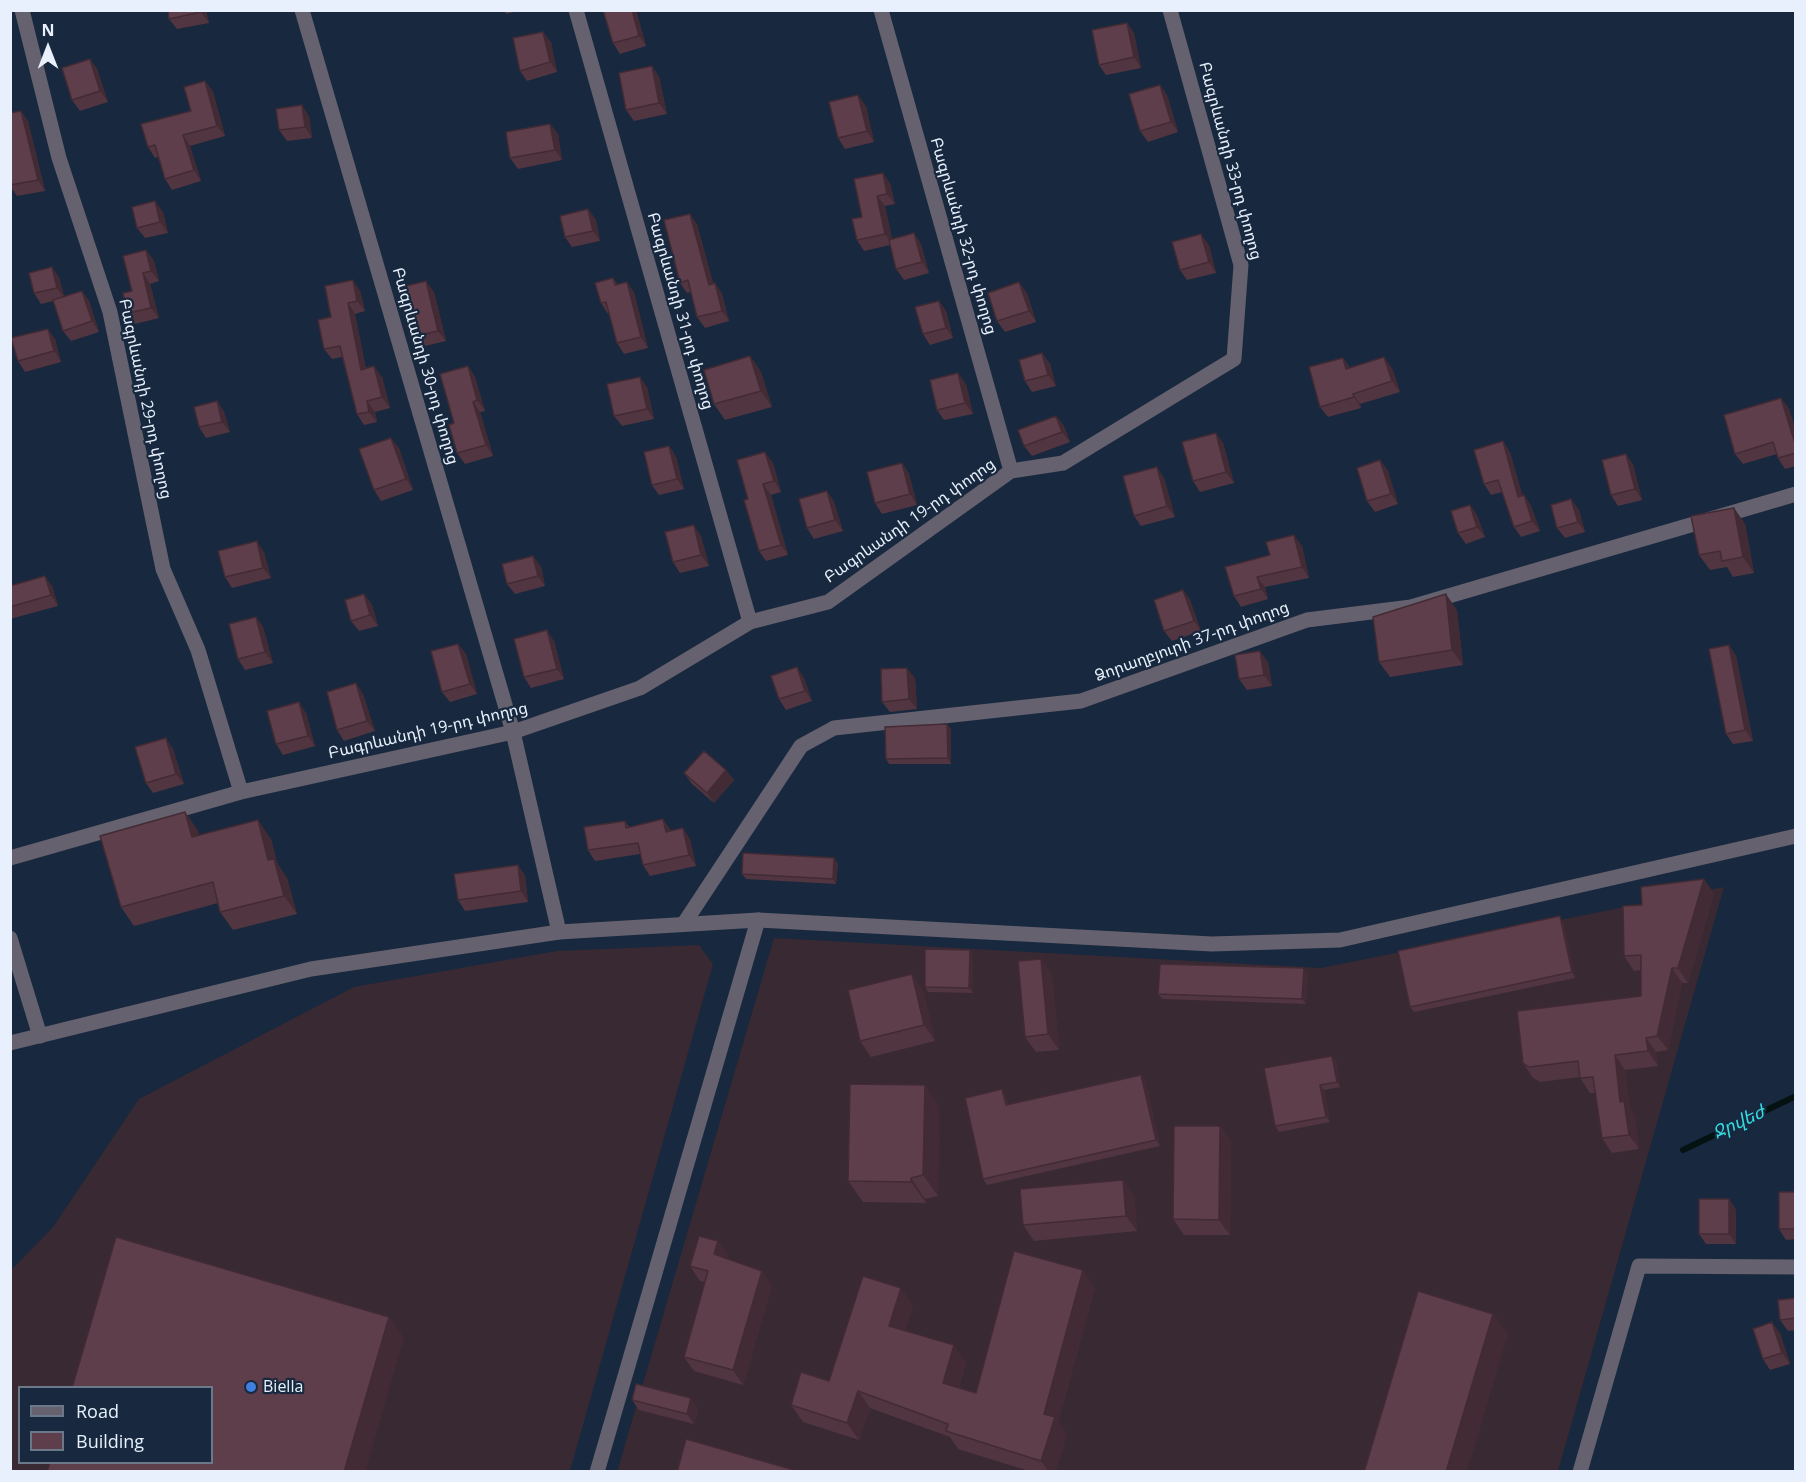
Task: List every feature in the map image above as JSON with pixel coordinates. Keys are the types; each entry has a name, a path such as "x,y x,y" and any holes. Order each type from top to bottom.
{"street":[{"name":"Բագրևանդի 29-րդ փողոց","path":"22,10 58,158 110,312 163,569 198,650 241,792"},
{"name":"Բագրևանդի 30-րդ փողոց","path":"302,10 513,732 559,932"},
{"name":"Բագրևանդի 31-րդ փողոց","path":"576,10 750,622"},
{"name":"Բագրևանդի 32-րդ փողոց","path":"881,10 1011,471"},
{"name":"Բագրևանդի 33-րդ փողոց","path":"1170,10 1241,265 1234,359"},
{"name":"Բագրևանդի 19-րդ փողոց","path":"10,858 241,792 513,732 640,688 750,622 828,602 1011,471 1062,463 1234,359"},
{"name":"Ձորաղբյուրի 37-րդ փողոց","path":"685,922 801,746 834,728 1081,700 1307,620 1411,607 1796,494"},
{"path":"10,1043 310,969 559,932 685,922 758,920 1212,944 1340,940 1796,836"},
{"path":"597,1472 758,920"},
{"path":"10,938 40,1036"},
{"path":"1580,1472 1639,1266 1796,1267"}],"shaded area":[{"path":"1724,887 1558,1471 617,1472 774,938 1321,968"},
{"path":"699,945 713,964 570,1471 11,1472 11,1270 53,1227 139,1099 354,987 557,951"}],"building":[{"path":"168,10 201,10 201,12 169,19"},
{"path":"603,10 632,10 639,36 613,43"},
{"path":"1127,23 1134,57 1099,65 1092,30"},
{"path":"543,32 550,62 520,71 513,38"},
{"path":"90,59 100,91 72,100 62,68"},
{"path":"652,66 659,103 626,110 619,73"},
{"path":"205,81 217,126 183,135 194,170 165,179 155,145 148,147 141,124 191,111 184,87"},
{"path":"1160,85 1171,122 1140,131 1129,94"},
{"path":"858,95 867,131 838,138 829,102"},
{"path":"302,105 305,127 279,130 276,109"},
{"path":"21,111 38,180 10,185 10,113"},
{"path":"550,124 555,150 510,158 506,132"},
{"path":"883,173 887,194 877,196 885,234 857,240 852,219 862,217 854,179"},
{"path":"155,201 160,222 137,228 132,207"},
{"path":"588,209 593,231 565,237 560,216"},
{"path":"690,214 709,285 715,283 722,311 697,317 688,280 680,283 664,220"},
{"path":"914,233 922,262 896,269 889,240"},
{"path":"1201,234 1209,262 1180,270 1172,242"},
{"path":"146,250 151,271 143,273 151,308 128,313 123,293 132,291 123,256"},
{"path":"52,267 57,288 34,293 29,273"},
{"path":"613,278 615,285 627,282 641,337 617,343 606,302 601,303 595,283"},
{"path":"353,280 357,301 348,303 361,370 374,366 382,397 367,401 369,412 357,414 340,346 324,349 318,320 331,317 325,286"},
{"path":"426,281 438,331 410,337 398,288"},
{"path":"1019,282 1029,311 997,321 988,293"},
{"path":"82,291 92,321 63,331 53,300"},
{"path":"939,301 946,328 923,334 915,307"},
{"path":"48,329 54,351 18,361 11,338"},
{"path":"1042,353 1048,375 1025,381 1019,360"},
{"path":"750,356 761,391 714,404 704,370"},
{"path":"1384,357 1392,381 1353,394 1354,397 1320,407 1309,367 1343,358 1346,369"},
{"path":"468,366 477,400 473,402 486,445 457,453 449,425 454,423 440,374"},
{"path":"958,373 965,403 937,410 930,380"},
{"path":"640,377 647,409 614,416 607,384"},
{"path":"1781,398 1796,453 1778,458 1773,442 1735,454 1724,415"},
{"path":"217,401 222,422 199,427 194,407"},
{"path":"1056,416 1062,432 1024,446 1018,430"},
{"path":"1216,433 1226,472 1193,481 1182,442"},
{"path":"391,438 406,479 374,490 359,449"},
{"path":"1503,441 1518,497 1524,495 1532,521 1514,527 1498,480 1484,484 1474,450"},
{"path":"669,446 677,479 652,485 644,452"},
{"path":"765,452 774,481 763,484 781,545 759,551 744,500 748,499 737,460"},
{"path":"1626,454 1635,489 1611,495 1602,460"},
{"path":"1380,460 1391,494 1367,501 1357,468"},
{"path":"902,463 910,494 875,503 867,472"},
{"path":"1157,467 1167,506 1134,516 1123,476"},
{"path":"827,491 835,520 807,528 799,499"},
{"path":"1571,499 1578,522 1557,528 1551,505"},
{"path":"1470,505 1477,527 1458,533 1451,511"},
{"path":"1734,508 1743,557 1722,561 1720,551 1699,555 1691,516"},
{"path":"694,525 701,555 673,562 665,532"},
{"path":"1294,535 1302,567 1257,577 1261,589 1234,596 1225,567 1270,555 1266,542"},
{"path":"257,541 263,568 225,577 218,551"},
{"path":"533,556 538,576 507,584 502,564"},
{"path":"45,576 51,595 10,607 10,586"},
{"path":"1183,590 1194,621 1164,631 1154,600"},
{"path":"364,594 370,615 351,621 345,600"},
{"path":"1446,594 1452,650 1379,662 1373,617"},
{"path":"256,617 265,652 238,659 229,624"},
{"path":"547,630 557,669 524,677 514,639"},
{"path":"458,644 470,684 442,692 431,651"},
{"path":"1729,645 1745,730 1726,734 1709,649"},
{"path":"1260,651 1264,675 1239,679 1235,655"},
{"path":"797,667 805,691 779,699 771,676"},
{"path":"907,668 909,699 882,702 881,669"},
{"path":"356,683 367,721 337,730 327,692"},
{"path":"299,702 308,736 276,744 267,711"},
{"path":"947,724 948,758 886,759 885,727"},
{"path":"166,738 176,774 146,783 135,747"},
{"path":"704,751 726,770 707,793 684,773"},
{"path":"185,812 192,837 258,820 268,860 274,859 284,896 220,912 213,882 121,907 100,836"},
{"path":"663,819 666,832 683,828 689,855 643,865 638,843 588,850 584,827 625,821 626,828"},
{"path":"743,853 834,858 833,879 742,874"},
{"path":"518,865 521,891 458,900 454,874"},
{"path":"1704,879 1678,968 1672,968 1657,1036 1646,1038 1648,1051 1615,1055 1620,1102 1624,1101 1629,1135 1602,1138 1593,1077 1580,1078 1578,1061 1529,1067 1523,1063 1517,1011 1641,996 1641,955 1624,956 1623,906 1642,905 1641,887"},
{"path":"1560,916 1572,972 1410,1007 1398,951"},
{"path":"925,949 970,950 969,988 925,987"},
{"path":"1041,959 1048,1034 1025,1037 1018,961"},
{"path":"1160,964 1304,968 1302,999 1158,994"},
{"path":"912,974 924,1025 860,1041 848,990"},
{"path":"1332,1056 1337,1082 1320,1085 1326,1117 1275,1126 1264,1068"},
{"path":"1141,1075 1156,1140 983,1179 965,1098 1002,1089 1006,1105"},
{"path":"850,1084 925,1085 923,1175 911,1178 911,1182 848,1181"},
{"path":"1174,1126 1220,1126 1219,1220 1173,1219"},
{"path":"1123,1180 1126,1216 1023,1225 1020,1189"},
{"path":"1779,1192 1796,1192 1796,1229 1779,1229"},
{"path":"1699,1199 1729,1199 1729,1234 1699,1234"},
{"path":"699,1236 718,1241 714,1254 762,1271 733,1370 684,1357 708,1271 690,1266"},
{"path":"116,1237 389,1317 344,1472 47,1472 49,1464 213,1464 213,1386 73,1386"},
{"path":"1014,1251 1083,1270 1044,1414 1055,1417 1041,1461 946,1431 948,1424 858,1391 847,1423 791,1405 801,1372 829,1381 863,1276 901,1288 889,1326 954,1345 943,1383 976,1393"},
{"path":"1418,1291 1493,1314 1446,1472 1364,1472"},
{"path":"1796,1298 1796,1318 1780,1320 1778,1300"},
{"path":"1772,1322 1782,1353 1763,1359 1753,1329"},
{"path":"636,1384 691,1398 687,1414 632,1400"},
{"path":"686,1439 801,1472 677,1472"}],"waterway":[{"name":"Ջրվեժ","path":"1683,1150 1796,1096"}],"place":[{"name":"Biella","path":"251,1387"}]}
